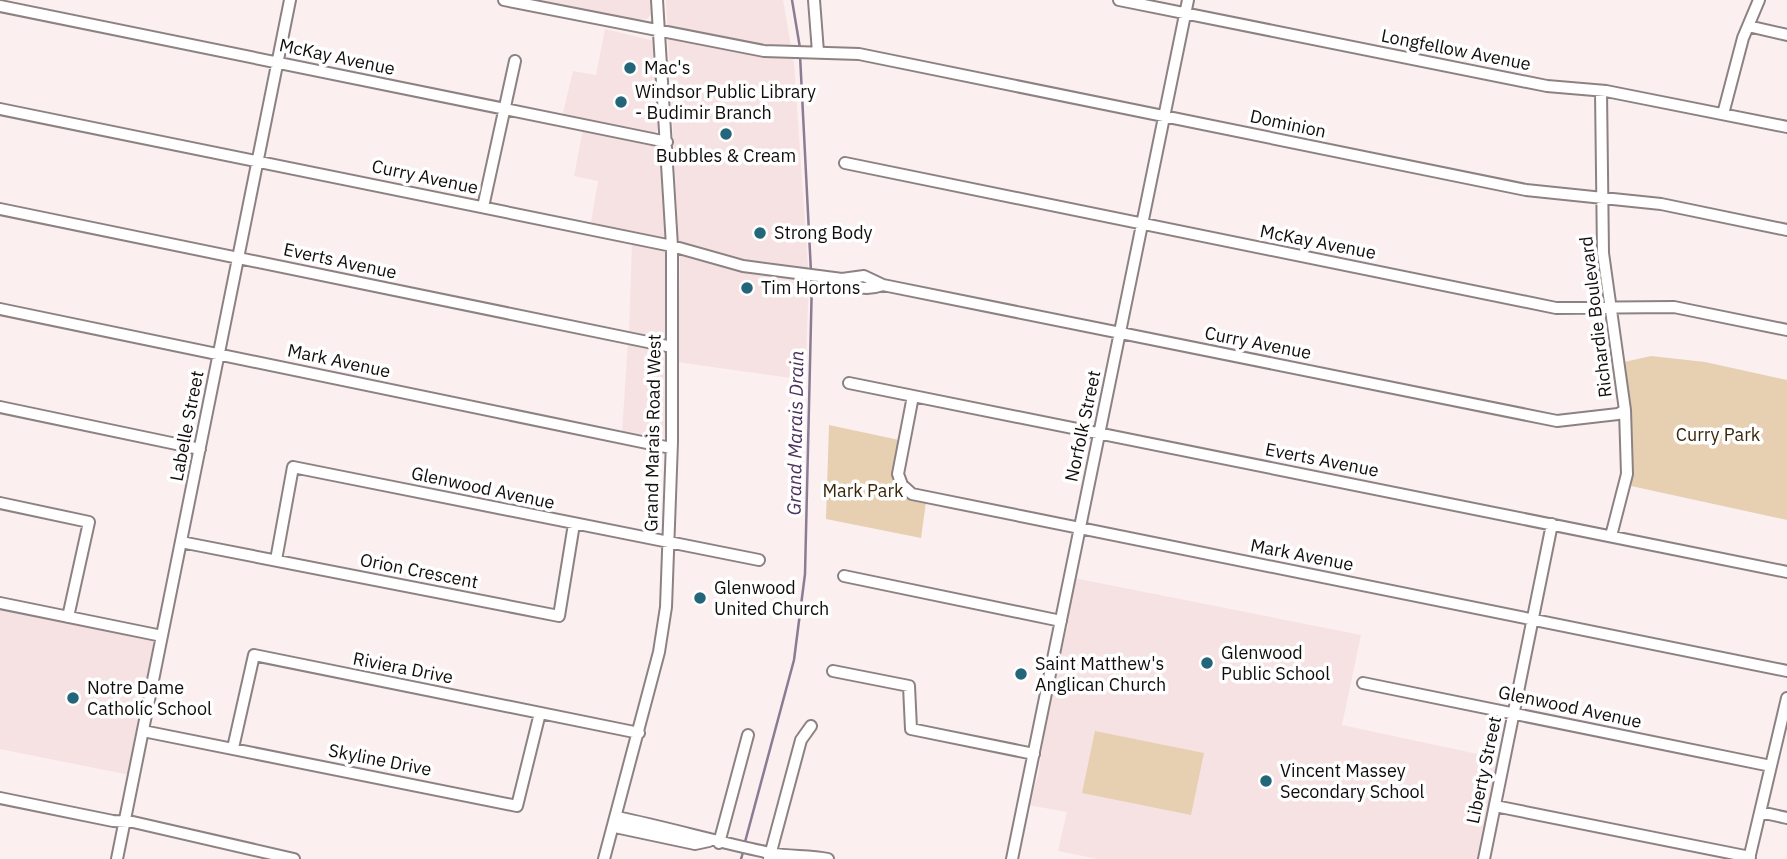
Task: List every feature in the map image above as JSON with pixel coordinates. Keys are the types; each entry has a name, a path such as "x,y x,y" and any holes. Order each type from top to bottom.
{"street":[{"name":"Labelle Street","path":"117,859 290,0"},
{"name":"Dominion","path":"504,0 755,50 859,54 1526,190 1602,200 1661,204 1787,230"},
{"name":"Grand Marais Road West","path":"604,859 616,822 663,633 669,543 672,246 657,0"},
{"path":"814,0 818,52"},
{"name":"Longfellow Avenue","path":"1119,0 1547,86 1601,90 1787,127"},
{"name":"Norfolk Street","path":"1012,859 1188,0"},
{"path":"1723,114 1748,26 1759,0"},
{"name":"McKay Avenue","path":"0,6 667,142"},
{"path":"1748,26 1787,35"},
{"path":"483,207 515,61"},
{"name":"Richardie Boulevard","path":"1601,90 1603,253 1625,410 1627,474 1611,536"},
{"name":"Curry Avenue","path":"0,109 672,246 731,264 837,278 864,276 883,285 1557,421 1618,414 1625,410"},
{"name":"McKay Avenue","path":"845,163 1556,308 1674,307 1787,330"},
{"name":"Everts Avenue","path":"0,209 672,347"},
{"name":"Mark Avenue","path":"0,309 671,447"},
{"name":"Everts Avenue","path":"849,383 1787,572"},
{"name":"Mark Avenue","path":"913,396 898,474 902,485 912,494 1787,671"},
{"path":"0,407 200,449"},
{"name":"Glenwood Avenue","path":"276,561 293,467 759,560"},
{"path":"0,503 89,522 68,617"},
{"name":"Orion Crescent","path":"181,542 559,616 574,524"},
{"name":"Liberty Street","path":"1484,859 1552,524"},
{"path":"844,576 1061,621"},
{"path":"0,603 162,636"},
{"name":"Riviera Drive","path":"233,748 254,655 639,733"},
{"path":"833,671 909,686 911,729 1034,754"},
{"name":"Glenwood Avenue","path":"1363,683 1771,766"},
{"path":"1495,806 1750,858 1784,722 1787,698"},
{"name":"Skyline Drive","path":"143,731 517,806 540,713"},
{"path":"767,854 801,740 811,726"},
{"path":"718,843 747,735"},
{"path":"0,798 294,859"},
{"path":"1760,812 1787,818"},
{"path":"616,822 695,844 718,843 799,859 811,856 828,859"}],"shaded area":[{"path":"538,0 650,0 651,14 647,19 638,20"},
{"path":"666,0 783,0 794,63 809,281 805,380 677,362 680,264"},
{"path":"605,29 655,41 659,126 656,132 648,134 562,117 573,71 596,75"},
{"path":"583,129 650,143 661,152 670,329 666,339 658,341 629,333 632,243 589,234 598,181 574,176"},
{"path":"628,342 669,349 665,438 658,440 622,432"},
{"name":"Vincent Massey Secondary School","path":"1074,578 1361,635 1342,725 1501,759 1480,859 1098,859 1058,851 1067,812 1028,805 1038,776 1049,702 1068,624 1067,611"},
{"name":"Notre Dame Catholic School","path":"0,607 156,641 130,775 0,749"}],"green space":[{"name":"Curry Park","path":"1651,356 1705,362 1787,380 1787,520 1631,486 1633,442 1624,362"},
{"name":"Mark Park","path":"829,425 899,440 895,472 899,487 914,498 926,502 921,538 826,519"},
{"path":"1095,731 1204,753 1191,815 1082,793"}],"waterway":[{"name":"Grand Marais Drain","path":"792,0 800,48"},
{"name":"Grand Marais Drain","path":"800,55 811,272"},
{"name":"Grand Marais Drain","path":"745,842 794,660 805,574 812,279"},
{"name":"Grand Marais Drain","path":"741,859 744,849"}],"place":[{"name":"Mac's","path":"630,68"},
{"name":"Windsor Public Library - Budimir Branch","path":"621,102"},
{"name":"Bubbles & Cream","path":"726,134"},
{"name":"Strong Body","path":"760,233"},
{"name":"Tim Hortons","path":"747,288"},
{"name":"Glenwood United Church","path":"700,598"},
{"name":"Glenwood Public School","path":"1207,663"},
{"name":"Saint Matthew's Anglican Church","path":"1021,674"},
{"name":"Notre Dame Catholic School","path":"73,698"},
{"name":"Vincent Massey Secondary School","path":"1266,781"}]}
